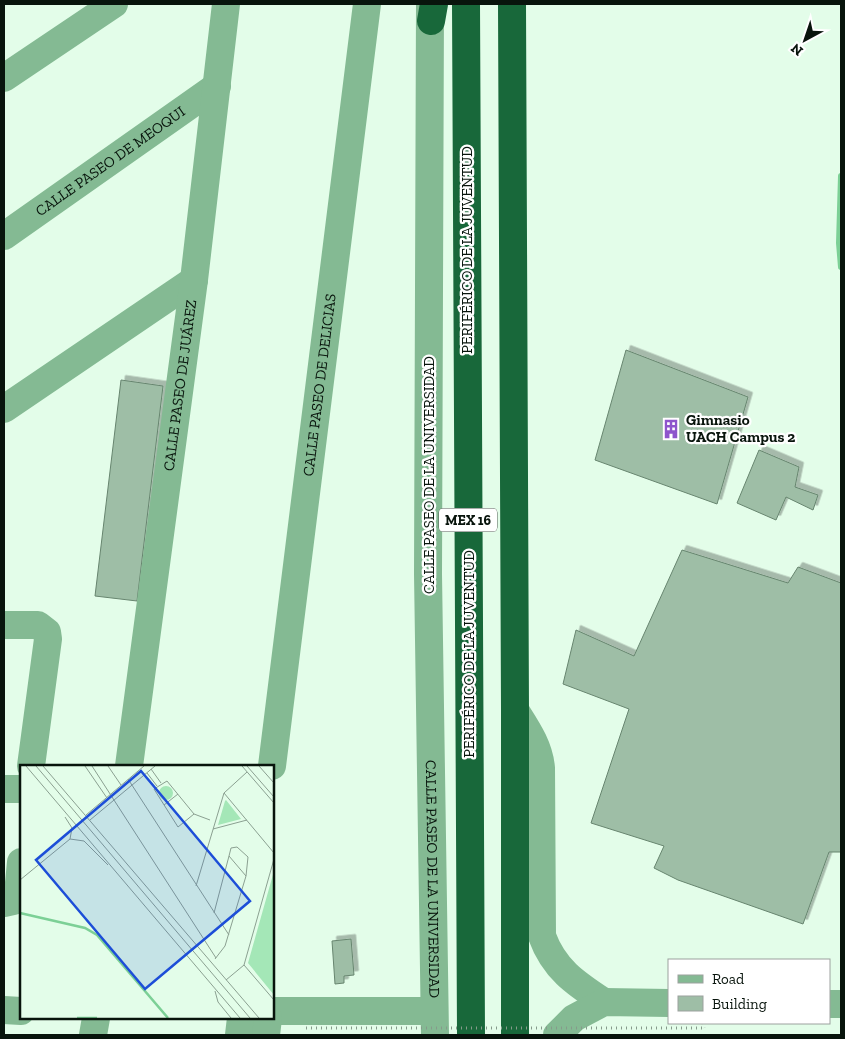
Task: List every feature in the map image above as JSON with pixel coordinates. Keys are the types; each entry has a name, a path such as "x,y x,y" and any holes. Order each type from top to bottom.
{"highway":[{"name":"PERIFÉRICO DE LA JUVENTUD","path":"466,4 470,1035"},
{"name":"MEX 16","path":"512,4 515,1035"}],"street":[{"path":"4,78 114,4"},
{"name":"CALLE PASEO DE JUÁREZ","path":"129,765 194,280 226,4"},
{"name":"CALLE PASEO DE DELICIAS","path":"272,765 367,4"},
{"name":"CALLE PASEO DE LA UNIVERSIDAD","path":"432,10 428,574 434,1023"},
{"name":"CALLE PASEO DE MEOQUI","path":"4,236 217,86"},
{"path":"4,409 194,280"},
{"path":"4,625 38,625 47,632 48,639 31,765"},
{"path":"515,710 535,743 542,768 542,936 547,950 565,974 580,987 604,1002"},
{"path":"4,789 20,789"},
{"path":"4,903 13,901 18,893 20,872"},
{"path":"557,1035 574,1018 604,1002 668,1002"},
{"path":"4,1010 20,1010"},
{"path":"274,1011 434,1023"},
{"path":"93,1035 96,1019"},
{"path":"239,1035 241,1019"},
{"path":"266,1035 268,1019"}],"path":[{"path":"306,1028 704,1028 704,1024"}],"building":[{"name":"Gimnasio UACH Campus 2","path":"626,350 748,397 717,504 595,460"},
{"path":"121,380 163,386 137,601 95,596"},
{"path":"759,450 799,467 795,487 818,495 813,510 786,497 776,520 737,503"},
{"path":"682,550 788,583 798,567 841,583 841,852 829,852 803,924 678,880 654,868 664,846 591,823 629,709 563,684 576,630 634,656"},
{"path":"351,939 354,975 344,976 344,983 335,984 332,941"}],"waterway":[{"path":"841,176 839,243 841,267"}],"place":[{"name":"Gimnasio UACH Campus 2","path":"671,429"}]}
